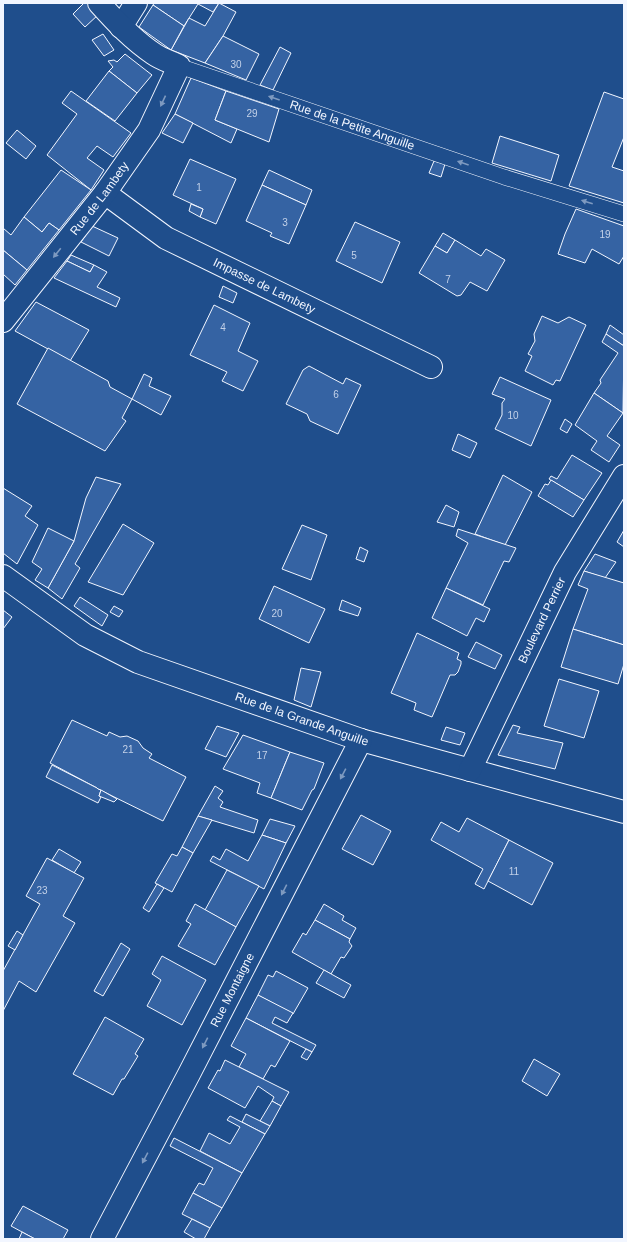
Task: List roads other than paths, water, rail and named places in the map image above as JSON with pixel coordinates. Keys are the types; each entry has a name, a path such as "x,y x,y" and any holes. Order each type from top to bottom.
{"street":[{"name":"Rue de la Petite Anguille","path":"99,3 121,27 155,54 179,66"},
{"path":"121,27 136,3"},
{"name":"Rue de Lambety","path":"3,321 105,193 149,130 179,66"},
{"name":"Impasse de Lambety","path":"105,193 166,238 431,367"},
{"name":"Boulevard Perrier","path":"470,770 565,572 624,476"},
{"name":"Rue de la Grande Anguille","path":"3,576 85,635 138,662 361,740 624,812"},
{"name":"Rue Montaigne","path":"102,1239 189,1074 361,740"}],"lane":[{"name":"Rue de la Petite Anguille","path":"179,66 504,177 624,214"}]}
